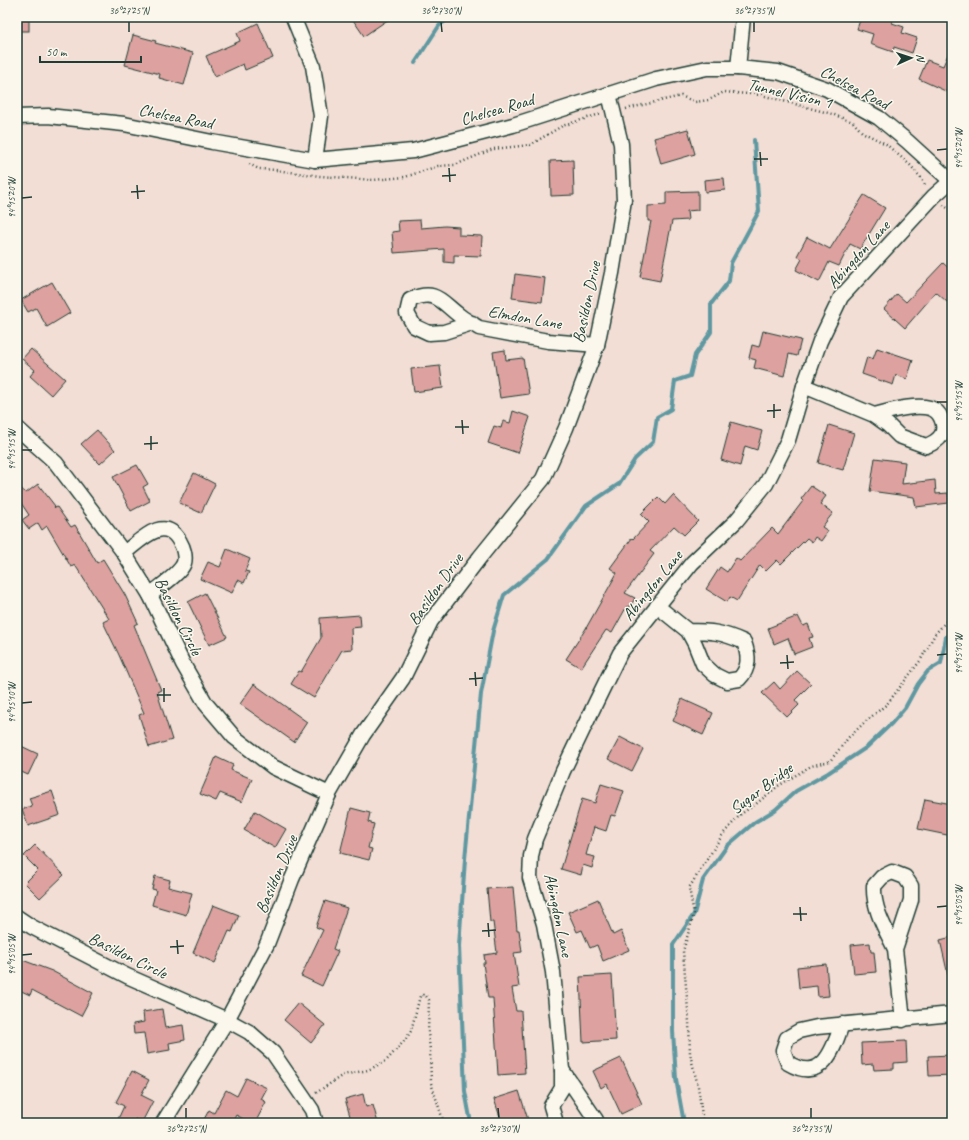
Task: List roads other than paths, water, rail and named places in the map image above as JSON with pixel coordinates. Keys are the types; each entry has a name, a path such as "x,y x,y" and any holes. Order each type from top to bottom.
{"street":[{"path":"738,68 743,17"},
{"path":"296,18 312,66 321,116 315,160"},
{"name":"Chelsea Road","path":"17,117 48,116 124,124 212,142 315,160 413,151 513,125 656,78 706,68 738,68 778,72 827,89 879,118 951,181"},
{"name":"Basildon Drive","path":"163,1123 227,1020 266,944 329,794 363,735 403,678 431,621 480,556 543,479 566,428 597,345 612,273 624,200 621,144 609,94"},
{"name":"Abingdon Lane","path":"556,1123 551,1106 562,1088 562,1070 553,972 544,924 530,878 531,856 535,839 563,771 596,700 620,654 692,563 736,521 766,484 788,440 804,386 820,341 841,297 934,196 951,181"},
{"name":"Elmdon Lane","path":"472,323 479,328 548,341 597,345"},
{"path":"804,386 874,415"},
{"name":"Basildon Circle","path":"17,428 56,463 124,553 150,595 183,664 206,704 234,737 273,767 329,794"},
{"path":"124,553 155,529 164,529 173,533 180,541 184,552 184,562 179,571 150,595"},
{"path":"657,606 688,631 703,664 715,674 727,681 739,679 744,674 748,664 748,653 744,642 729,635 713,631 688,631"},
{"path":"895,949 911,900 911,886 905,877 892,872 882,877 874,886 874,897 878,912 895,949 904,1020"},
{"name":"Basildon Circle","path":"17,917 32,927 126,976 227,1020 249,1032 273,1053 312,1110 316,1123"},
{"path":"842,1024 904,1020 952,1014"},
{"name":"Abingdon Lane","path":"562,1070 596,1120 596,1123"}],"waterway":[{"path":"415,63 439,26 450,17"},
{"path":"471,1123 465,1091 459,946 465,859 481,694 493,631 504,595 548,559 586,506 619,484 635,459 653,442 657,417 671,409 675,381 690,376 695,355 711,332 711,304 729,281 731,263 759,211 754,140"},
{"path":"684,1123 676,1079 673,1031 673,945 694,914 703,880 727,846 755,822 775,810 796,791 828,773 867,747 892,723 905,708 918,684 928,671 941,663 946,637 952,631"}]}
